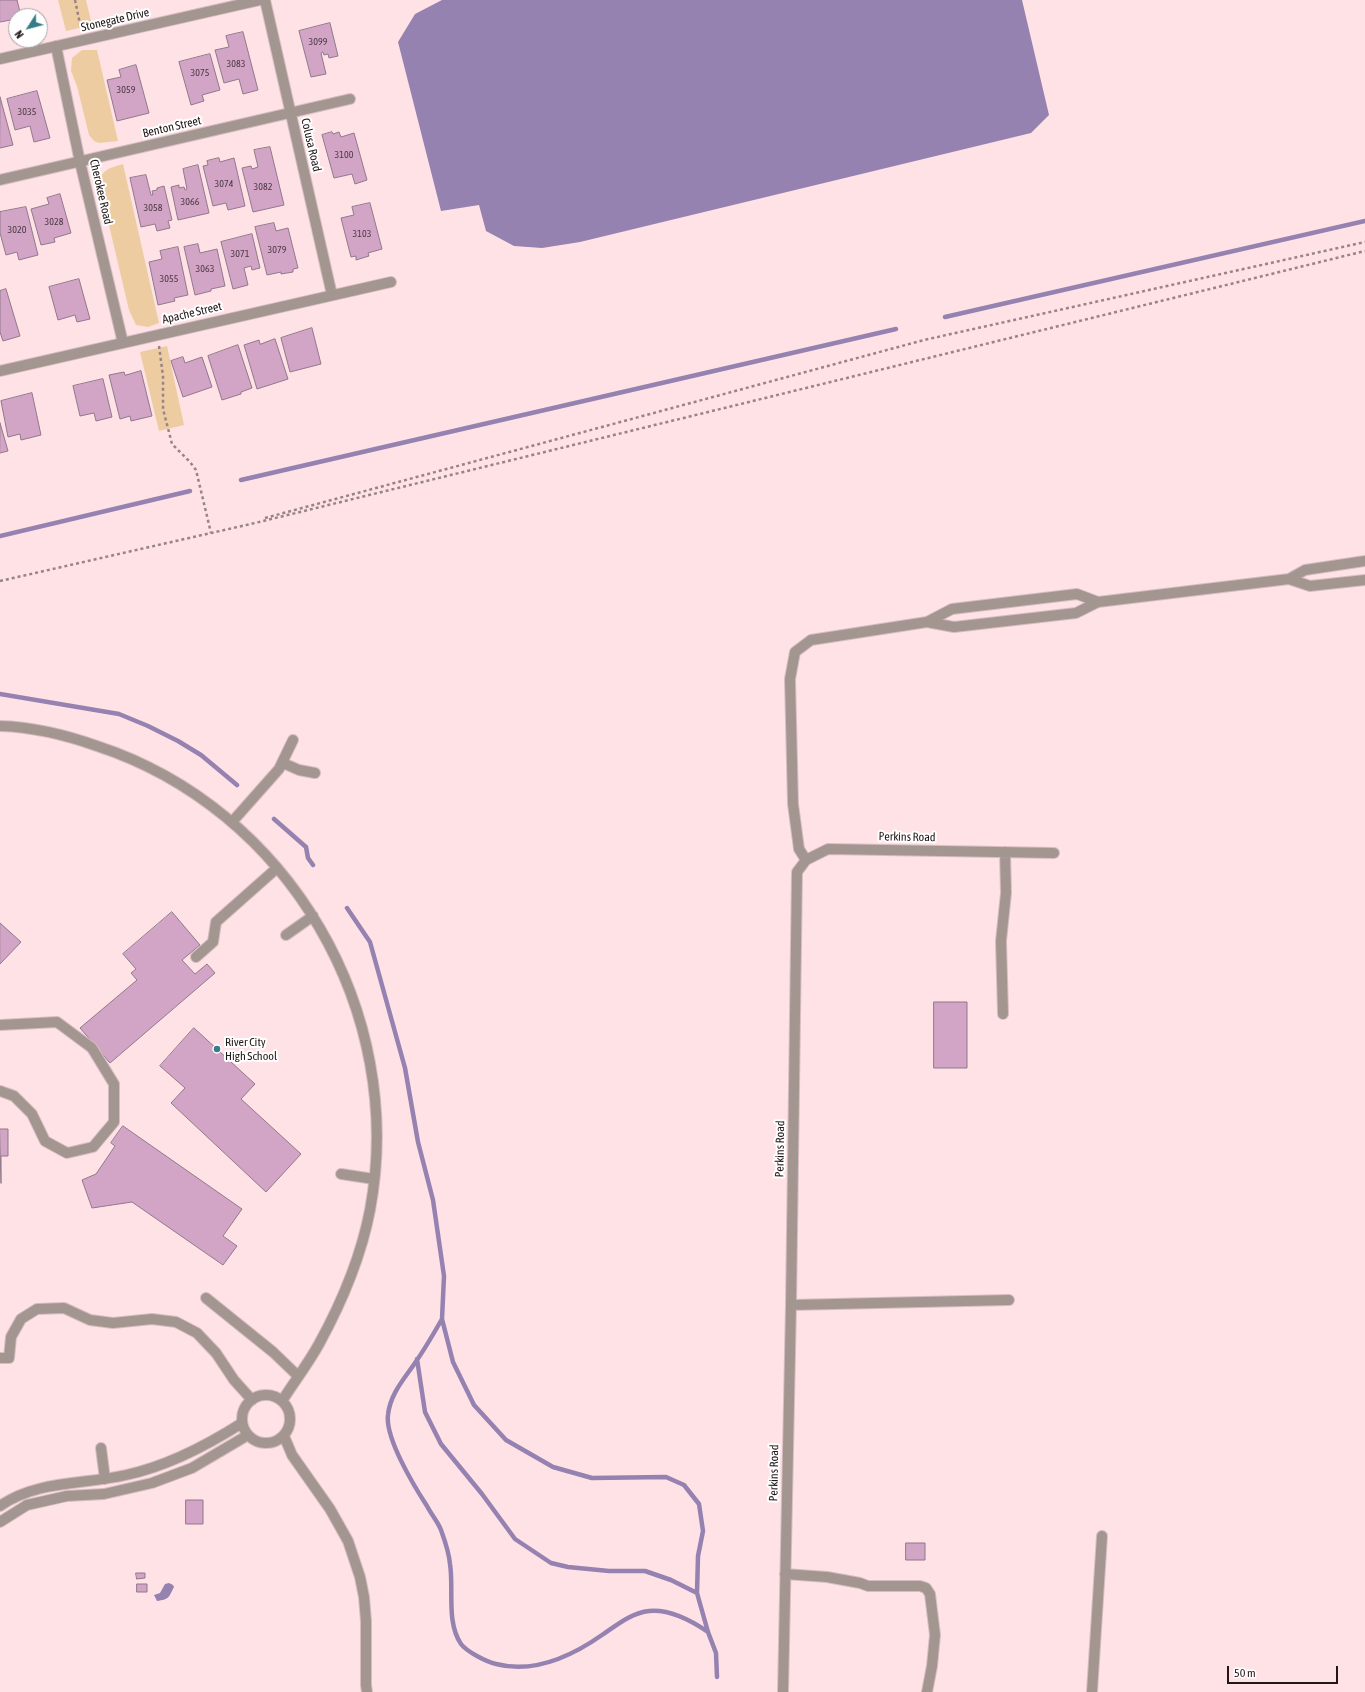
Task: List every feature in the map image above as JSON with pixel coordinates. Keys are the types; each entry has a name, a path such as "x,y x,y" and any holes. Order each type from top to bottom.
{"street":[{"name":"Stonegate Drive","path":"0,59 260,0"},
{"name":"Colusa Road","path":"265,0 332,295"},
{"name":"Cherokee Road","path":"56,46 80,162 124,343"},
{"name":"Benton Street","path":"0,180 350,99"},
{"name":"Apache Street","path":"0,371 391,282"},
{"path":"927,622 954,627 1076,613 1098,602 1289,579 1305,570 1365,561"},
{"path":"1289,579 1310,586 1365,580"},
{"path":"806,860 799,849 792,804 790,679 795,652 811,640 927,622 952,609 1077,594 1098,602"},
{"path":"0,726 39,731 67,737 118,753 196,794 232,822 278,868 325,935 348,986 366,1041 373,1081 376,1117 374,1179 370,1210 348,1287 318,1345 282,1401"},
{"path":"232,822 283,763 293,740"},
{"path":"283,763 299,770 315,774"},
{"name":"Perkins Road","path":"783,1692 791,1305 797,872 806,860 828,849 1054,853"},
{"path":"1003,1014 1001,941 1006,893 1005,852"},
{"path":"196,958 213,942 216,922 278,868"},
{"path":"286,935 313,916"},
{"path":"0,1025 57,1022 92,1048 114,1084 114,1122 93,1147 67,1153 45,1141 32,1114 14,1096 0,1091"},
{"path":"341,1174 374,1179"},
{"path":"206,1298 273,1352 298,1376"},
{"path":"791,1305 1010,1300"},
{"path":"0,1358 9,1358 11,1337 21,1319 37,1309 64,1308 90,1320 113,1323 152,1319 176,1322 197,1333 216,1354 234,1380 252,1400"},
{"path":"267,1395 282,1401 287,1407 290,1422 288,1430 284,1436 277,1441 266,1443 254,1440 248,1435 242,1423 242,1414 246,1406 252,1400 259,1396 267,1395"},
{"path":"0,1506 33,1489 105,1479 163,1465 216,1440 242,1423"},
{"path":"0,1522 27,1504 67,1496 104,1494 152,1483 192,1468 248,1435"},
{"path":"284,1436 292,1455 330,1509 344,1535 360,1577 364,1597 366,1621 366,1690"},
{"path":"101,1448 105,1479"},
{"path":"1092,1692 1102,1536"},
{"path":"785,1574 827,1576 868,1586 920,1586 926,1588 930,1594 935,1635 932,1666 927,1692"}],"path":[{"path":"75,0 82,41"},
{"path":"211,533 924,340 1365,242"},
{"path":"0,581 211,533 1365,251"},
{"path":"156,335 163,376 163,409 172,444 196,470 211,533"}],"shaded area":[{"path":"58,0 86,0 92,25 66,31"},
{"path":"442,0 1022,0 1049,115 1031,133 580,242 542,248 514,246 486,231 479,205 441,211 398,42 415,14"},
{"path":"82,50 97,50 118,141 99,143 94,141 89,135 77,86 71,71 72,58"},
{"path":"123,164 159,323 148,327 136,325 129,310 100,187 100,181 103,173"},
{"path":"167,346 184,425 159,431 140,352"},
{"path":"169,1583 174,1587 169,1596 166,1599 157,1601 154,1595 160,1593 165,1584"}],"building":[{"path":"0,0 17,0 19,8 8,8 8,20 0,22"},
{"path":"330,23 338,56 329,58 328,54 324,55 323,52 321,53 326,74 311,77 299,31"},
{"path":"243,32 258,90 243,94 239,79 224,83 215,50 229,47 226,36"},
{"path":"210,54 220,90 202,95 204,101 191,105 179,62"},
{"path":"136,65 149,113 117,121 107,80 121,77 119,70"},
{"path":"37,91 50,138 34,142 30,126 15,130 7,99"},
{"path":"0,97 13,145 0,148"},
{"path":"332,132 333,134 339,132 341,137 354,133 367,180 355,184 352,174 334,178 322,135"},
{"path":"270,147 284,205 253,212 242,168 251,166 252,169 258,167 254,150"},
{"path":"219,158 220,162 234,158 245,206 228,210 226,203 213,206 203,166 208,165 207,161"},
{"path":"198,165 209,213 178,220 171,187 179,185 179,188 184,187 185,190 187,189 183,169"},
{"path":"146,175 151,195 153,195 152,191 164,186 172,220 168,221 170,228 157,231 155,224 141,227 130,178"},
{"path":"60,194 71,233 54,238 55,242 41,245 31,209 49,204 47,198"},
{"path":"370,203 382,249 368,253 369,256 356,260 356,256 351,257 341,218 354,215 352,207"},
{"path":"26,207 38,255 19,260 17,252 6,255 0,233 0,212"},
{"path":"274,223 276,231 288,228 298,268 293,269 293,272 281,274 281,272 267,275 255,227"},
{"path":"252,234 260,268 252,270 251,266 244,268 248,285 233,289 221,242"},
{"path":"198,244 200,253 217,249 225,286 195,295 184,247"},
{"path":"178,247 188,295 174,298 175,301 158,305 149,262 162,259 160,251"},
{"path":"79,279 90,319 77,322 75,315 58,320 49,287"},
{"path":"6,289 20,336 3,341 0,332 0,291"},
{"path":"312,328 321,364 290,372 281,338"},
{"path":"275,339 288,379 257,389 244,345 259,340 260,344"},
{"path":"238,345 252,388 241,392 241,394 222,400 208,356"},
{"path":"183,357 185,363 202,357 212,387 183,397 171,361"},
{"path":"141,371 152,416 131,421 130,416 120,419 109,375 124,372 125,375"},
{"path":"103,379 112,417 96,421 94,413 80,416 73,386"},
{"path":"32,393 41,435 21,440 20,434 8,437 1,401"},
{"path":"0,423 8,451 0,453"},
{"path":"172,912 200,945 182,960 195,974 207,964 215,973 110,1063 80,1028 137,980 131,973 136,969 123,954"},
{"path":"0,923 21,942 0,964"},
{"path":"934,1002 967,1002 967,1068 934,1068"},
{"path":"194,1028 255,1084 241,1099 301,1154 266,1192 171,1103 185,1088 160,1066"},
{"path":"123,1126 242,1209 223,1236 237,1246 223,1265 132,1202 92,1208 82,1180 96,1174 115,1146 111,1143"},
{"path":"0,1129 8,1129 8,1156 1,1156 1,1183"},
{"path":"186,1500 203,1500 203,1524 186,1524"},
{"path":"906,1543 925,1543 925,1560 906,1560"},
{"path":"136,1573 145,1573 145,1578 137,1579"},
{"path":"137,1584 147,1584 147,1592 137,1592"}],"waterway":[{"path":"945,317 1365,221"},
{"path":"241,480 896,329"},
{"path":"0,536 190,491"},
{"path":"0,694 119,714 178,741 201,755 237,785"},
{"path":"274,819 306,847 308,858 313,865"},
{"path":"347,908 370,942 405,1068 418,1142 433,1200 444,1276 442,1319 453,1362 474,1405 506,1440 553,1467 592,1478 666,1477 684,1485 699,1504 703,1531 698,1556 697,1593 708,1632 716,1653 717,1677"},
{"path":"442,1319 424,1350 395,1392 389,1407 388,1425 402,1462 415,1487 438,1524 444,1538 450,1564 452,1616 456,1635 461,1644 472,1653 492,1663 524,1667 552,1661 578,1650 624,1620 642,1612 657,1611 672,1614 688,1620 708,1632"},
{"path":"417,1359 425,1412 441,1444 482,1494 515,1539 551,1563 568,1567 609,1571 645,1571 671,1580 697,1593"}],"place":[{"name":"River City High School","path":"217,1049"}]}
